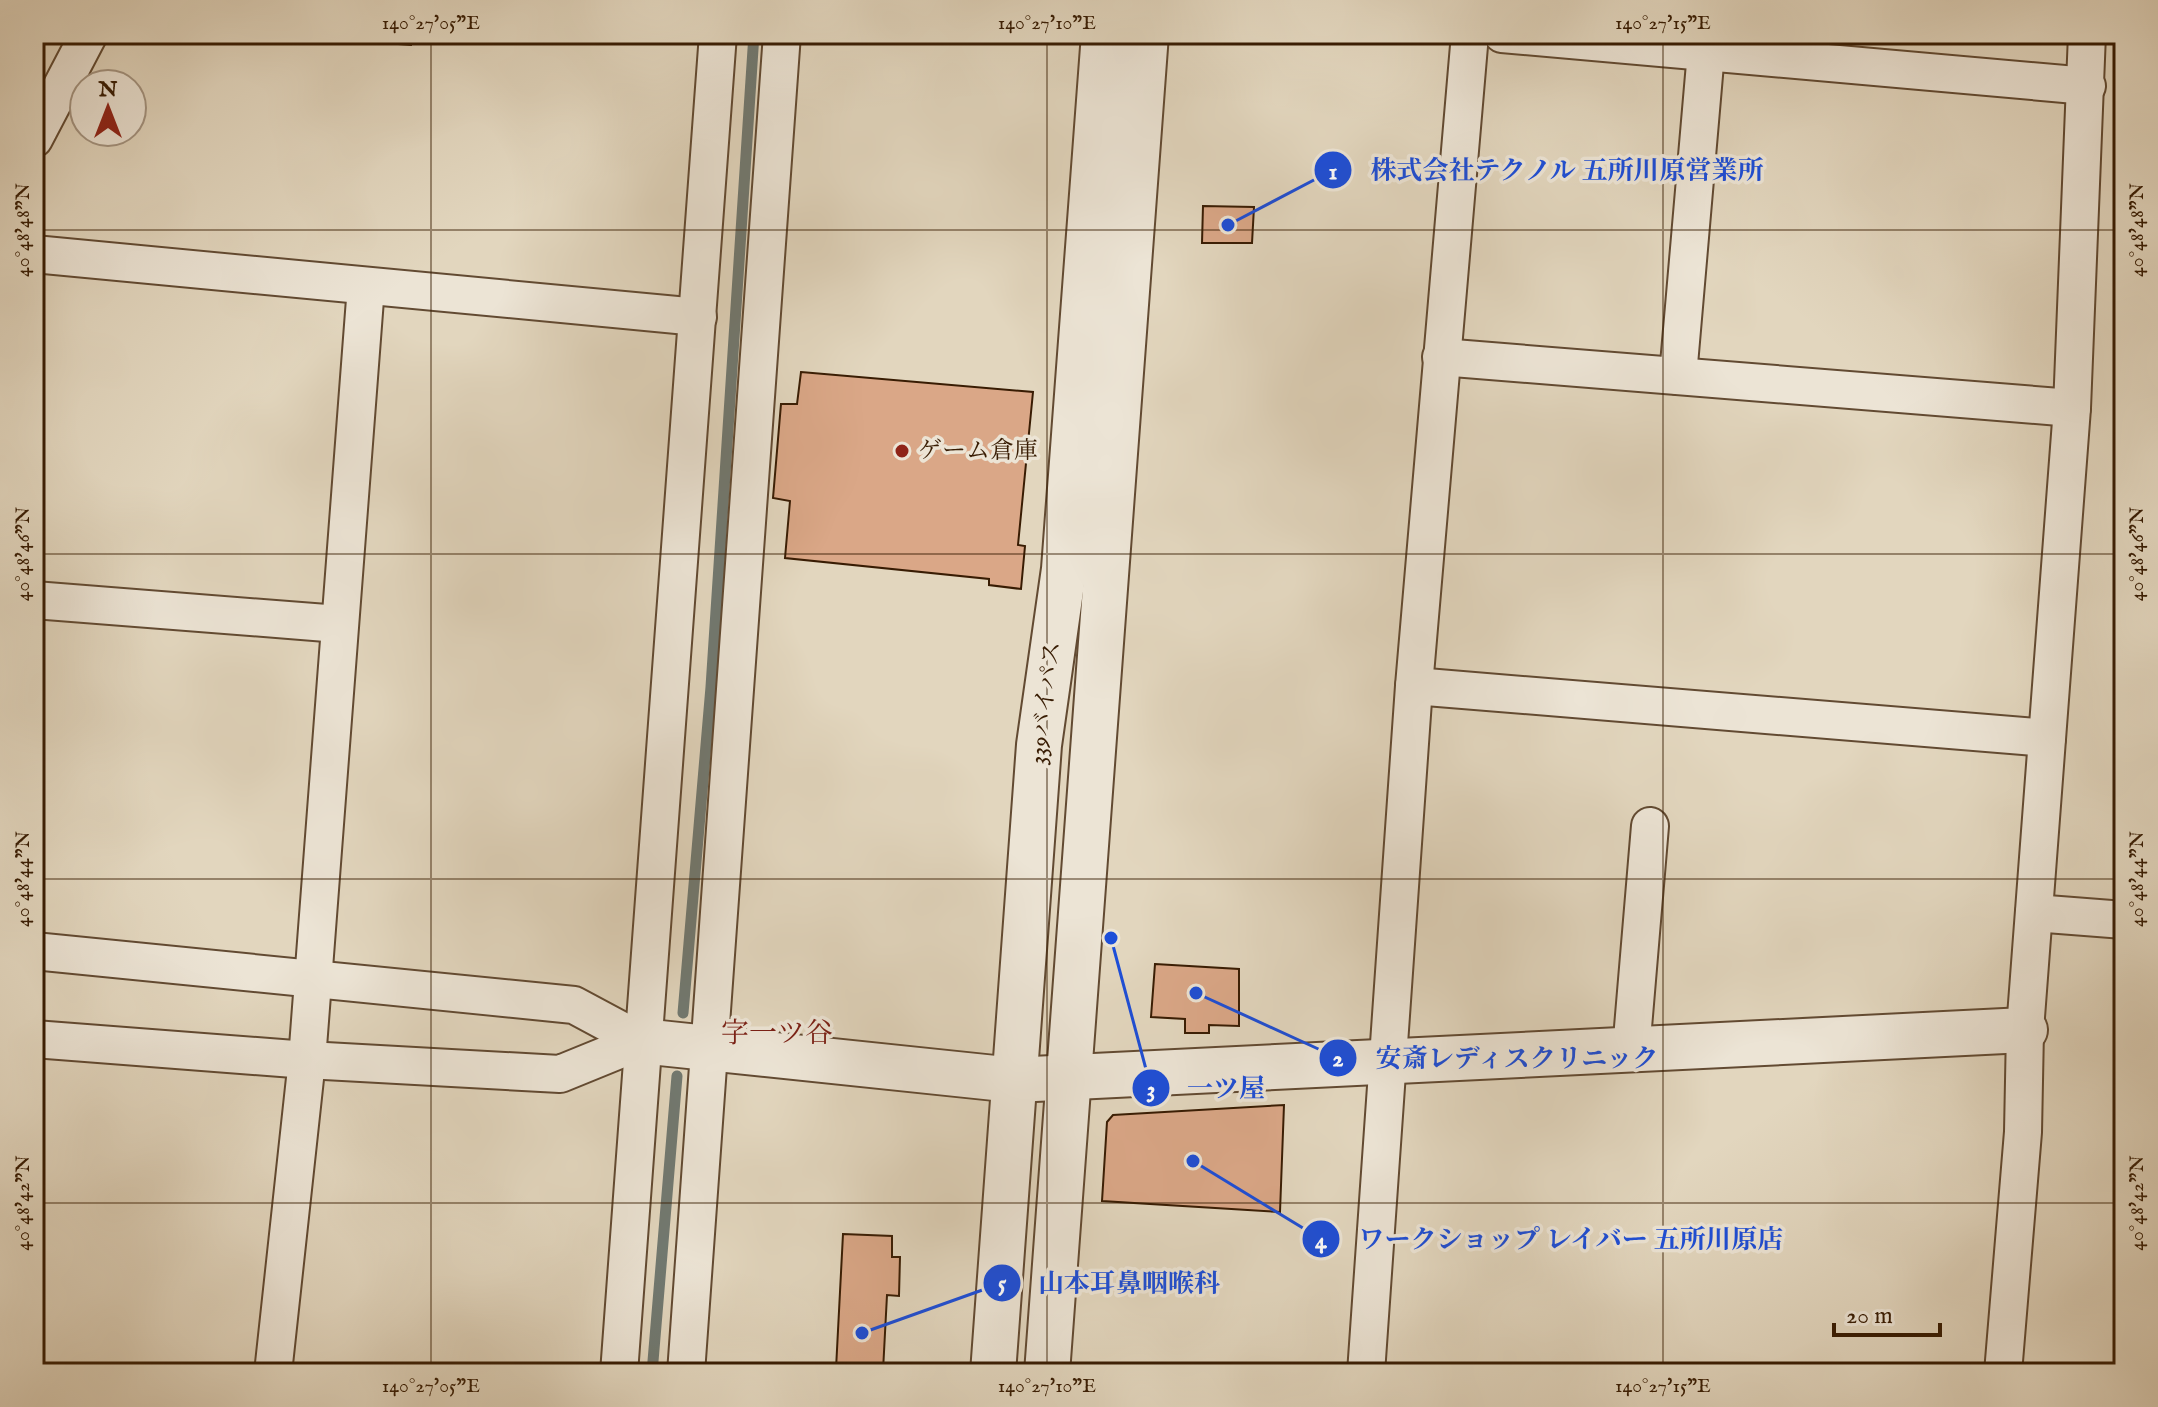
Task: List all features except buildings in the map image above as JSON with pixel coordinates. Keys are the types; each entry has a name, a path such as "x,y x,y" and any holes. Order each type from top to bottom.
{"street":[{"path":"34,139 89,34"},
{"path":"619,1373 641,1041 718,34"},
{"path":"686,1373 782,34"},
{"name":"339バイパス","path":"993,1373 1039,745 1064,569 1104,34"},
{"path":"1047,1373 1146,34"},
{"path":"1374,1372 1389,1060 1414,686 1470,34"},
{"path":"1502,34 2087,86"},
{"path":"2003,1373 2023,1132 2025,1030 2072,408 2087,34"},
{"path":"1678,376 1706,52"},
{"path":"34,254 698,317"},
{"path":"273,1373 307,1060 366,286"},
{"path":"1441,357 2072,408"},
{"path":"34,600 339,624"},
{"path":"1414,686 2047,738"},
{"path":"1631,1051 1650,826"},
{"path":"2034,913 2109,918"},
{"path":"34,951 574,1005 641,1041 1014,1080 1069,1080 1389,1060 1631,1051 2025,1030"},
{"path":"34,1039 307,1060 560,1074 641,1041"}],"waterway":[{"path":"683,1013 711,687 754,34"},
{"path":"652,1373 677,1076"}],"place":[{"name":"株式会社テクノル 五所川原営業所","path":"1228,225"},
{"name":"ゲーム倉庫","path":"902,451"},
{"name":"一ツ屋","path":"1111,938"},
{"name":"安斎レディスクリニック","path":"1196,993"},
{"name":"ワークショップ レイバー 五所川原店","path":"1193,1161"},
{"name":"山本耳鼻咽喉科","path":"862,1333"}],"district":[{"name":"字一ツ谷","path":"777,1034"}]}
